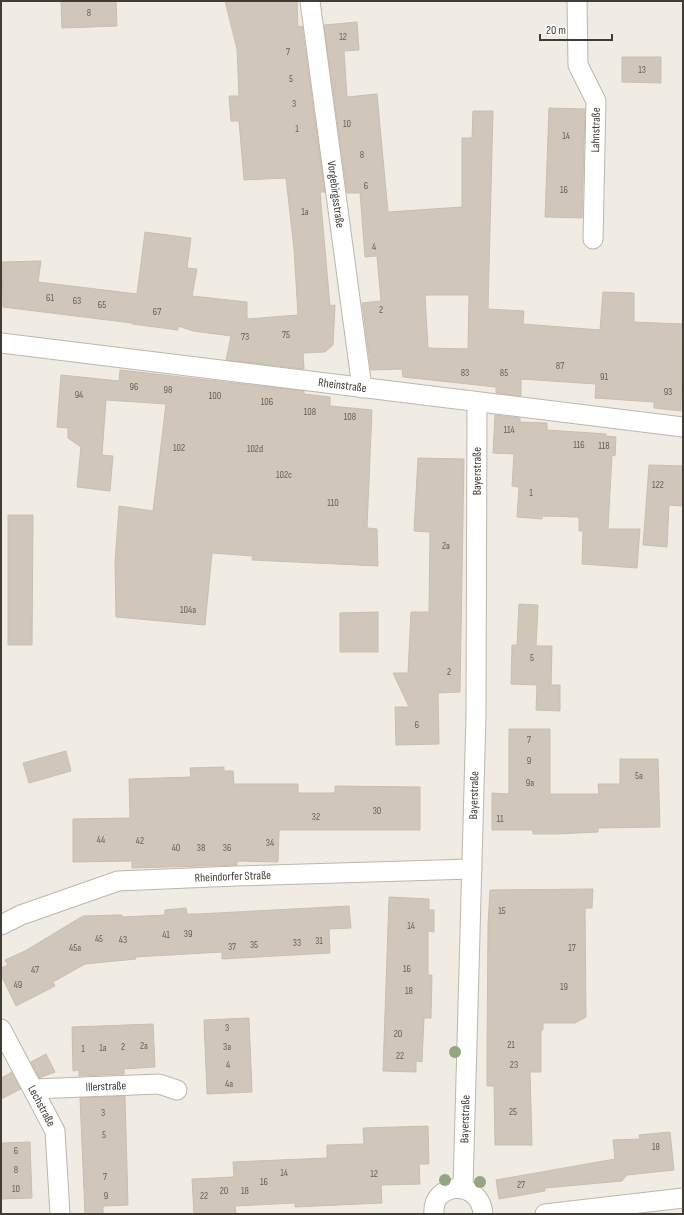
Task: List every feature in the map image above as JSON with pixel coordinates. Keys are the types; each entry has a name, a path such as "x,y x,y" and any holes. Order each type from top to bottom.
{"street":[{"name":"Vorgebirgsstraße","path":"310,1 362,388"},
{"name":"Lahnstraße","path":"577,1 578,65 596,101 593,239"},
{"name":"Rheinstraße","path":"1,343 477,403 683,427"},
{"name":"Bayerstraße","path":"463,1188 476,707 477,403"},
{"name":"Rheindorfer Straße","path":"1,925 21,915 118,881 472,869"},
{"name":"Lechstraße","path":"1,1029 55,1131 60,1214"},
{"name":"Illerstraße","path":"34,1089 159,1084 177,1090"},
{"path":"434,1214 433,1208 439,1196 450,1189 463,1188 477,1197 485,1214"},
{"path":"545,1214 683,1198"}],"building":[{"path":"61,1 116,1 117,26 62,28"},
{"path":"225,1 297,1 298,27 302,26 325,192 320,192 330,306 335,305 333,345 325,352 303,353 304,369 226,360 231,336 193,331 178,326 178,330 3,307 2,262 41,261 38,282 137,294 145,232 191,238 187,268 197,269 192,296 247,302 247,319 298,315 294,249 286,178 244,180 239,121 231,121 229,96 239,96 237,49"},
{"path":"357,22 359,50 344,51 347,97 377,94 388,212 462,207 462,138 472,138 473,111 493,111 488,309 524,311 523,324 600,330 603,292 634,293 634,322 683,324 681,411 654,408 654,402 595,398 596,384 521,379 521,396 496,393 496,387 403,377 402,369 371,370 362,303 381,301 377,256 365,257 360,193 347,193 324,25","holes":["425,295 469,295 468,349 428,348"]},
{"path":"622,57 661,57 661,83 622,82"},
{"path":"549,108 585,109 582,218 545,217"},
{"path":"120,370 304,391 304,394 330,397 330,406 372,410 367,528 377,529 378,566 252,560 253,556 212,553 205,625 116,617 115,562 119,506 153,511 166,404 106,400 102,455 113,456 110,491 77,487 81,447 68,438 68,428 57,427 61,375 119,381"},
{"path":"495,415 520,418 520,422 547,423 547,430 606,434 606,436 616,437 615,456 612,455 608,529 640,529 637,568 582,564 583,531 579,531 579,517 542,516 542,519 517,517 519,487 512,486 514,454 493,453"},
{"path":"418,458 464,459 460,692 438,693 439,744 396,745 395,707 409,707 393,673 408,673 411,612 429,612 430,532 414,531"},
{"path":"649,465 683,466 683,506 669,505 667,547 643,545"},
{"path":"8,515 33,515 32,645 8,645"},
{"path":"519,604 538,605 536,646 552,646 551,685 560,685 560,711 536,710 537,685 511,684 512,645 517,645"},
{"path":"378,612 378,652 340,652 340,613"},
{"path":"509,729 550,729 550,794 599,794 598,784 620,784 620,759 658,759 660,827 598,828 598,832 556,834 533,834 533,830 492,830 492,793 509,794"},
{"path":"66,751 71,771 29,783 23,763"},
{"path":"224,767 224,771 233,771 234,784 298,784 298,793 335,793 335,786 420,787 420,830 279,830 278,862 237,861 237,865 132,868 132,861 73,862 73,819 130,818 129,779 191,777 190,768"},
{"path":"593,889 592,908 585,908 586,1017 575,1023 543,1023 543,1030 541,1030 541,1072 530,1072 532,1145 495,1145 494,1086 487,1086 488,925 490,890"},
{"path":"389,897 429,899 429,910 434,910 434,932 428,931 428,975 432,975 431,1018 424,1018 422,1062 416,1061 416,1072 383,1071"},
{"path":"349,906 351,928 329,929 330,953 222,959 222,952 135,957 136,959 85,964 53,982 55,986 16,1006 1,975 1,968 8,965 5,960 25,951 83,916 122,915 122,917 165,915 165,910 186,908 187,914 198,914"},
{"path":"249,1018 252,1092 207,1094 204,1020"},
{"path":"153,1024 155,1067 124,1069 124,1074 79,1076 79,1070 73,1071 72,1027"},
{"path":"46,1054 55,1072 39,1078 31,1062"},
{"path":"12,1072 21,1089 1,1099 1,1078"},
{"path":"125,1096 128,1205 103,1206 103,1214 85,1214 80,1098"},
{"path":"428,1126 429,1164 419,1164 420,1184 381,1185 382,1203 295,1207 295,1203 235,1206 236,1214 194,1214 192,1179 234,1177 233,1162 327,1158 327,1145 364,1144 363,1128"},
{"path":"670,1132 674,1170 627,1175 622,1181 545,1188 545,1191 499,1199 496,1180 615,1159 613,1140 640,1139 639,1135"},
{"path":"30,1142 32,1198 1,1199 1,1143"}]}
